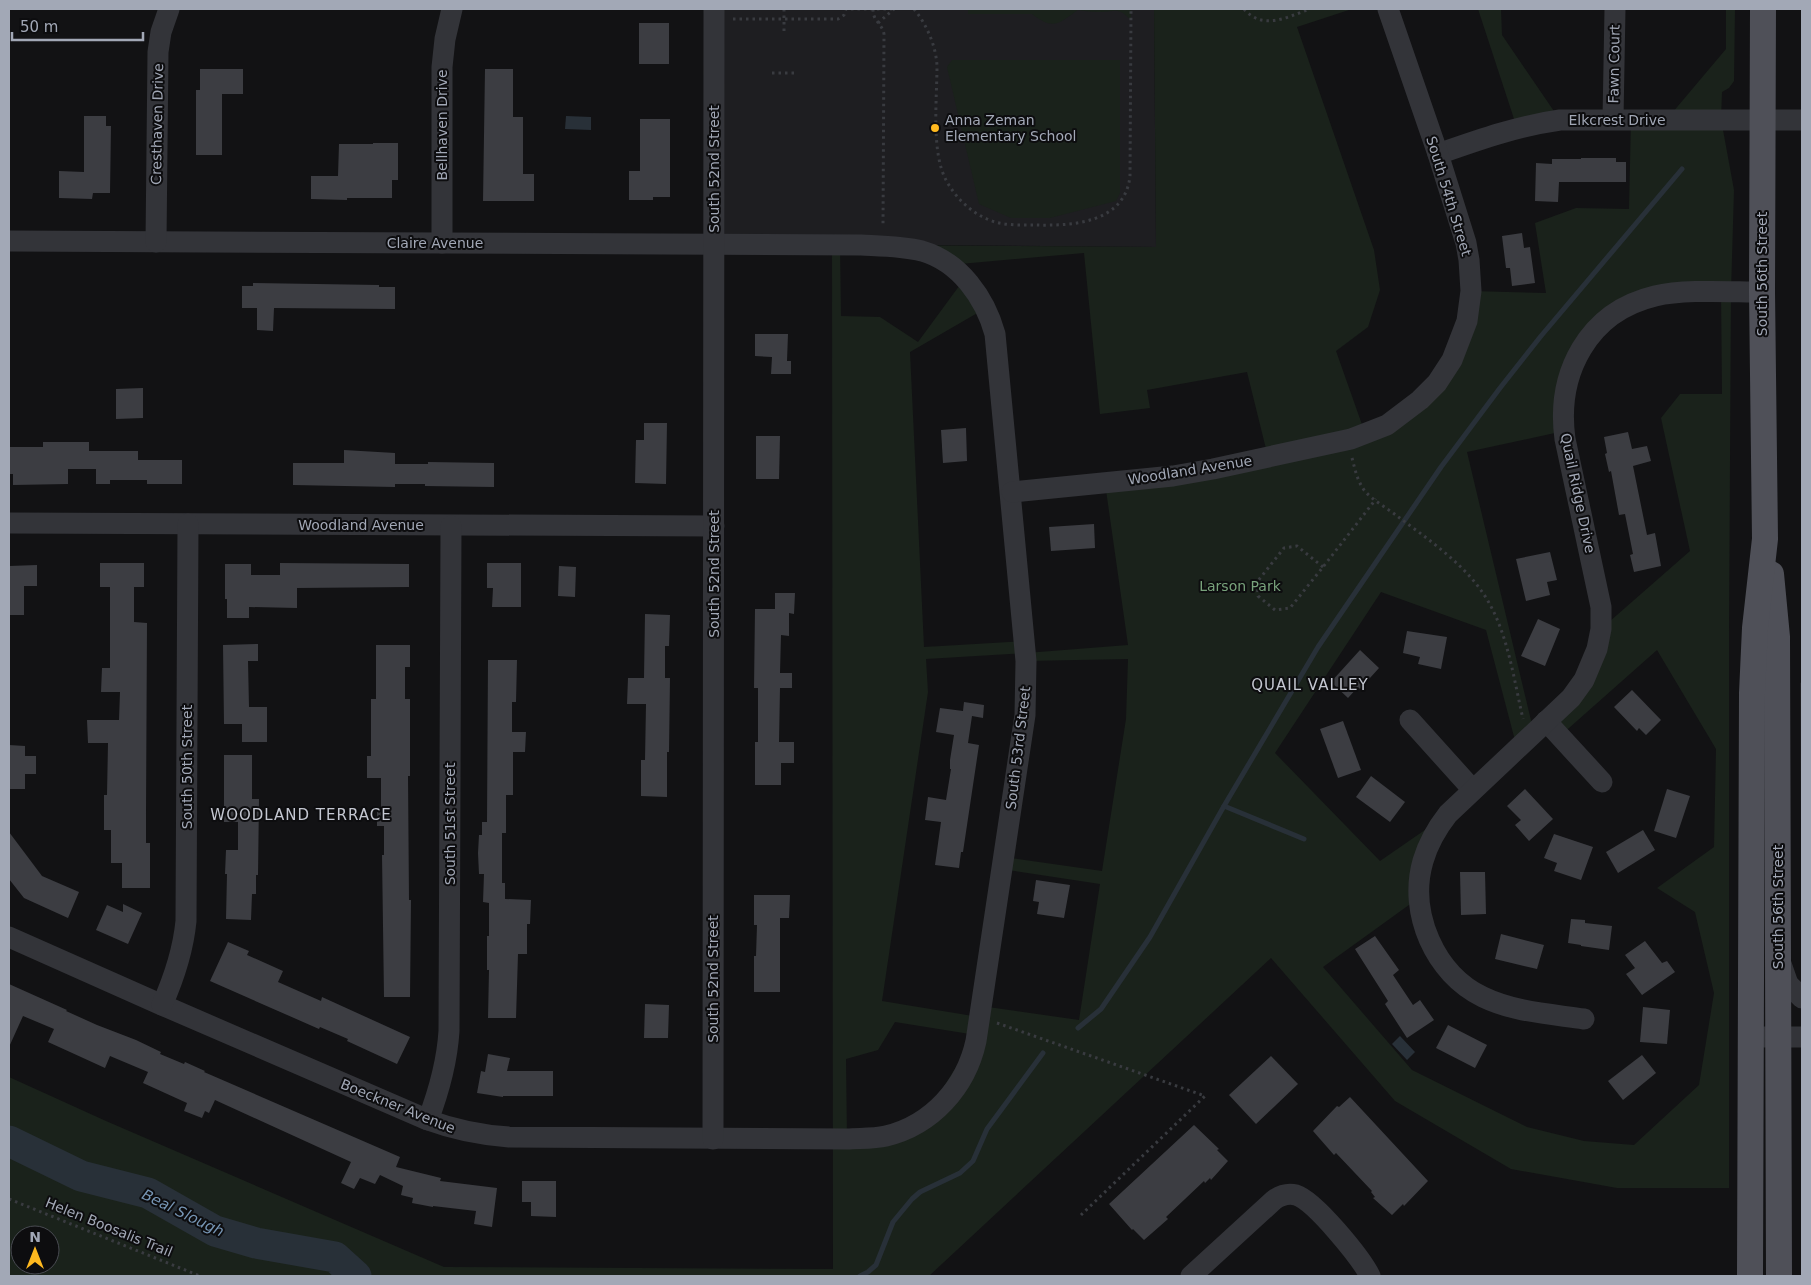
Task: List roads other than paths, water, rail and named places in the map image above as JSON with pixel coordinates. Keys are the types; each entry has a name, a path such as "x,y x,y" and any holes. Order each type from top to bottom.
{"main road":[{"name":"South 56th Street","path":"1750,1276 1752,693 1755,620 1764,539 1762,292 1763,9"},
{"name":"South 56th Street","path":"1764,539 1772,583 1776,637 1778,957 1791,1037 1779,1276"}],"street":[{"name":"Cresthaven Drive","path":"156,242 158,52 161,32 169,9"},
{"name":"Bellhaven Drive","path":"442,243 442,67 444,39 452,9"},
{"name":"South 52nd Street","path":"713,1138 714,9"},
{"name":"South 54th Street","path":"1366,434 1387,425 1430,391 1452,360 1462,339 1472,291 1466,243 1438,154 1388,9"},
{"name":"Fawn Court","path":"1614,119 1615,9"},
{"name":"Elkcrest Drive","path":"1438,154 1511,129 1560,120 1802,120"},
{"name":"Claire Avenue","path":"9,241 860,245"},
{"name":"South 53rd Street","path":"847,1139 884,1136 905,1130 923,1120 954,1091 968,1067 974,1052 1026,697 1026,661 1012,492 997,344 990,317 979,295 960,273 941,259 923,252 889,246 860,245"},
{"name":"Quail Ridge Drive","path":"1584,1019 1520,1010 1498,1004 1473,992 1450,973 1431,944 1420,912 1422,862 1441,823 1571,698 1584,680 1597,649 1601,629 1600,595 1564,431 1563,414 1564,393 1573,364 1583,346 1597,329 1615,313 1636,302 1654,296 1676,293 1762,292"},
{"name":"Woodland Avenue","path":"1012,492 1181,475 1351,439 1366,434"},
{"name":"Woodland Avenue","path":"9,523 714,526"},
{"name":"South 50th Street","path":"162,1006 178,968 184,942 186,921 188,524"},
{"name":"South 51st Street","path":"428,1120 440,1087 447,1056 449,1031 451,526"},
{"path":"1410,720 1474,790"},
{"path":"1546,721 1602,782"},
{"name":"Boeckner Avenue","path":"9,937 162,1006 454,1130 485,1136 847,1139"},
{"path":"1778,957 1788,984 1802,998"},
{"path":"1751,1036 1791,1037"},
{"path":"1191,1276 1274,1200 1285,1194 1291,1194 1302,1198 1315,1207 1360,1260 1370,1276"}],"waterway":[{"path":"1078,1028 1101,1009 1150,937 1224,806 1318,647 1441,467 1541,336 1682,169"},
{"path":"1224,806 1304,839"},
{"path":"860,1276 876,1265 893,1222 912,1199 920,1192 960,1173 973,1161 987,1129 1043,1053"},
{"name":"Beal Slough","path":"9,1141 81,1176 148,1193 215,1231 256,1243 335,1257 356,1276"}],"place":[{"name":"Anna Zeman Elementary School","path":"935,128"}],"district":[{"name":"QUAIL VALLEY","path":"1310,685"},
{"name":"WOODLAND TERRACE","path":"301,815"}],"park label":[{"name":"Larson Park","path":"1240,586"}]}
